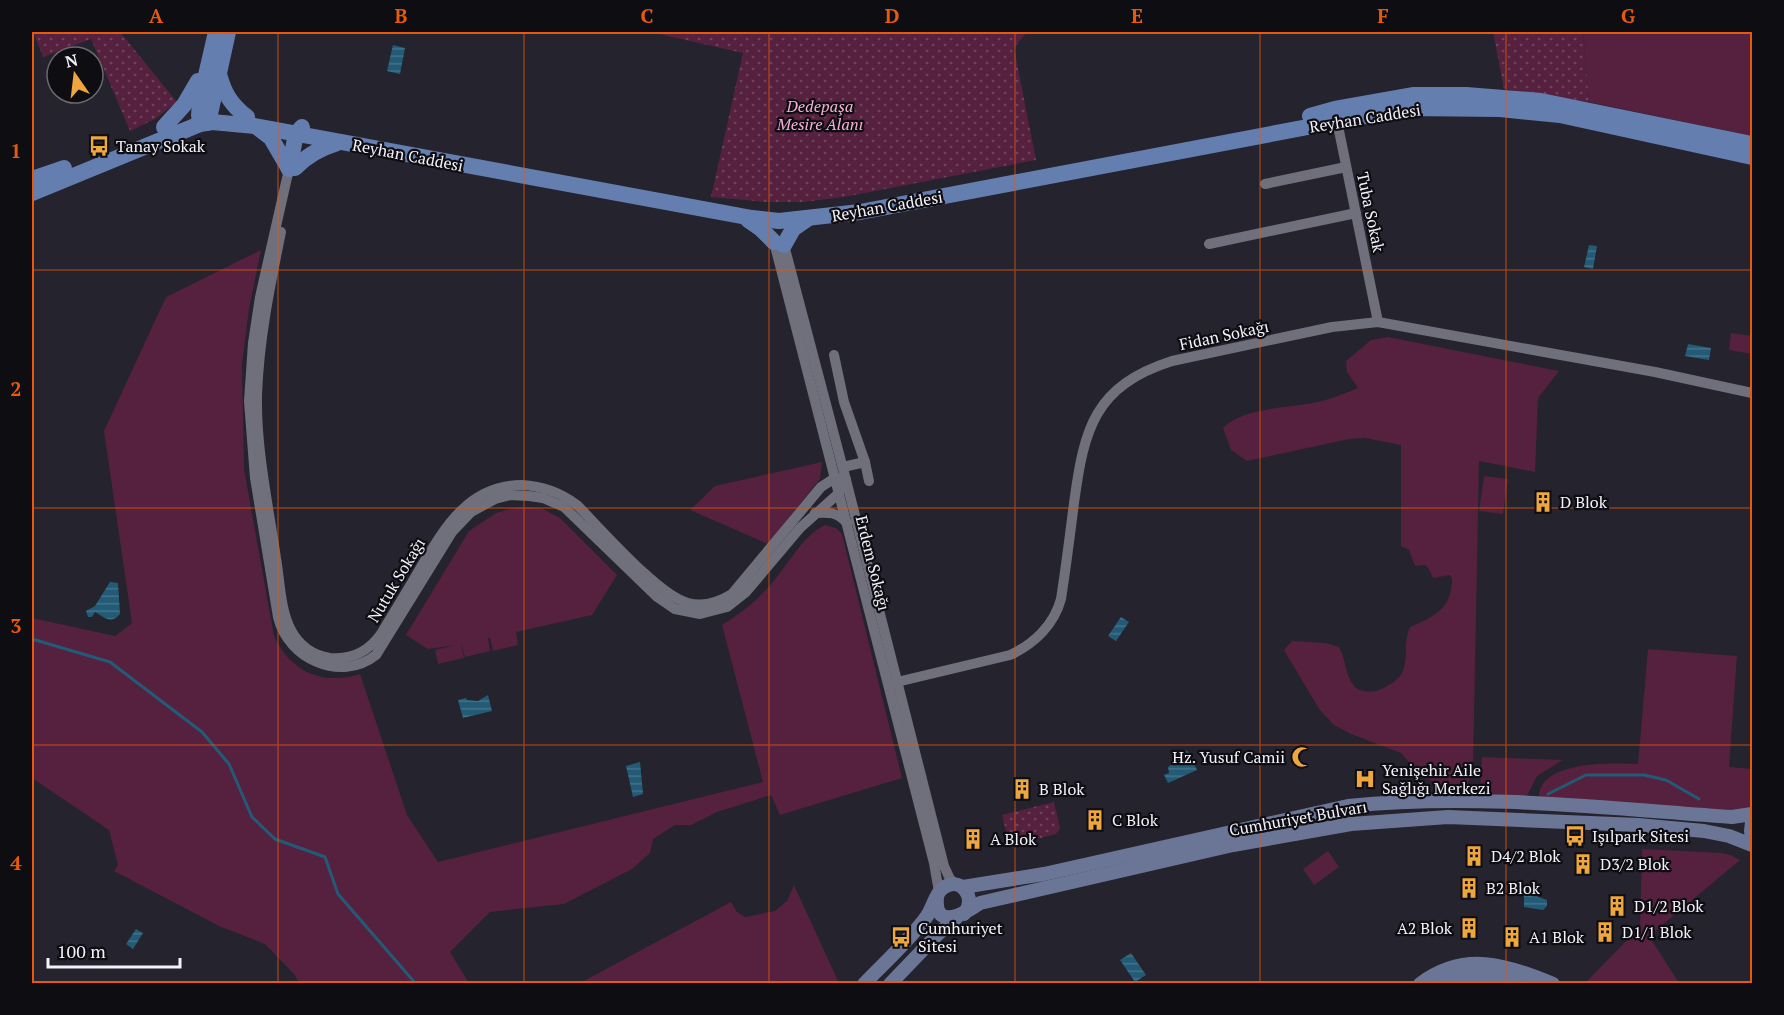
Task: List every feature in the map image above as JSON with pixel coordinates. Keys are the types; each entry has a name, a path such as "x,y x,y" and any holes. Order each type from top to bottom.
{"main road":[{"path":"205,118 200,101 216,32"},
{"path":"32,193 205,118 219,74 228,32"},
{"path":"164,127 190,96 209,58"},
{"path":"219,74 225,94 237,109 271,138 292,168"},
{"name":"Reyhan Caddesi","path":"301,132 339,142 736,215 774,218 810,218 882,208 1335,115 1414,95 1466,95 1531,100 1752,144"},
{"name":"Reyhan Caddesi","path":"774,218 960,185 1307,116 1408,108 1500,108 1560,115 1752,157"},
{"path":"32,179 70,166 164,127 205,118 251,122 774,218 779,244"},
{"path":"292,168 301,132"},
{"path":"292,168 317,150 339,142"},
{"path":"736,215 756,225 779,244"},
{"path":"779,244 793,229 810,218"}],"street":[{"name":"Tuba Sokak","path":"1335,115 1378,322"},
{"path":"1265,184 1346,167"},
{"name":"Nutuk Sokağı","path":"292,168 261,344 257,416 262,469 284,609 294,636 306,649 321,656 339,658 370,647 381,634 444,528 470,502 491,490 508,486 527,486 563,496 577,505 666,592 688,603 701,604 724,599 740,587 821,487 841,479 839,493 815,513 780,550 757,581 735,602 718,610 692,614 675,609 656,596 564,507 543,498 528,496 510,495 495,499 471,512 452,532 376,655 361,663 341,667 325,666 309,659 291,644 280,627 255,478 249,400 253,343 260,297 292,168"},
{"path":"1209,244 1356,213"},
{"name":"Erdem Sokağı","path":"779,244 944,866 950,879 960,886"},
{"name":"Erdem Sokağı","path":"779,244 843,467 841,479"},
{"name":"Fidan Sokağı","path":"897,682 1010,655 1025,648 1049,624 1058,612 1061,599 1080,460 1085,442 1100,408 1112,394 1148,369 1172,361 1332,327 1378,322 1655,372 1752,393"},
{"path":"834,355 844,402 865,462 869,481"},
{"path":"843,467 865,462"},
{"name":"Erdem Sokağı","path":"839,493 934,863 938,895"},
{"path":"815,513 832,513 847,523"},
{"path":"1456,817 1457,800"},
{"name":"Cumhuriyet Bulvarı","path":"890,984 939,933 960,915 980,903 1046,880 1173,852 1348,806 1457,800 1536,803 1732,817 1752,814"},
{"name":"Cumhuriyet Bulvarı","path":"1173,852 1341,825 1456,817 1638,825 1704,831 1729,836 1752,845"},
{"path":"1752,822 1752,839"},
{"name":"Cumhuriyet Bulvarı","path":"960,886 1046,880"},
{"path":"864,984 916,930 927,916 938,895 947,886 960,886 969,900 969,905 960,915 949,917 940,912 936,902 938,895"},
{"path":"1420,984 1441,970 1467,963 1481,963 1515,970 1553,984"},
{"path":"1444,984 1459,976 1482,974 1519,984"}],"green space":[{"path":"33,32 120,32 177,102 155,119 130,131 105,72 105,45 94,45 91,39 75,45 45,45 45,56 43,57"},
{"name":"Dedepaşa Mesire Alanı","path":"650,32 1027,32 1014,48 1036,160 844,197 803,202 766,202 711,197 743,53"},
{"path":"1493,32 1583,32 1589,102 1504,89"},
{"path":"1583,32 1752,32 1752,136 1589,102"},
{"path":"261,250 249,309 242,364 244,469 274,636 289,658 309,673 333,678 360,674 407,815 438,862 763,782 722,625 761,595 810,535 825,525 836,528 842,534 902,778 780,815 771,795 717,812 691,825 675,825 653,839 650,853 632,869 564,904 490,912 450,952 469,983 299,983 294,974 265,944 219,926 114,871 118,865 109,830 32,778 32,618 115,636 132,623 104,431 166,297"},
{"path":"1731,333 1752,336 1752,354 1729,350"},
{"path":"1388,337 1559,371 1538,398 1535,472 1479,461 1473,768 1464,796 1457,798 1455,794 1419,774 1401,753 1334,725 1319,709 1284,650 1292,641 1325,643 1339,647 1354,686 1361,690 1376,691 1389,685 1402,673 1410,627 1431,617 1446,603 1452,585 1450,575 1433,578 1425,565 1415,566 1409,550 1401,546 1401,445 1365,438 1349,439 1247,461 1231,450 1223,428 1241,416 1319,402 1358,388 1347,372 1346,361 1371,340"},
{"path":"822,462 820,479 768,544 690,510 715,486"},
{"path":"1484,476 1508,479 1503,514 1479,511"},
{"path":"526,507 543,509 560,518 617,575 592,615 516,632 518,645 493,651 490,638 488,638 490,651 465,657 461,643 464,658 438,664 435,650 455,645 428,649 406,635 469,531 496,513"},
{"path":"1648,649 1737,656 1729,767 1752,769 1752,810 1736,814 1539,797 1542,785 1551,776 1564,770 1596,764 1638,764"},
{"path":"1482,757 1563,760 1537,776 1527,796 1479,803"},
{"path":"1054,802 1060,828 1056,834 1013,845 1009,843 1002,815"},
{"path":"1642,849 1722,853 1740,860 1649,936 1679,983 1585,983 1640,927"},
{"path":"1328,851 1339,867 1314,885 1303,869"},
{"path":"794,885 839,983 580,983 731,902 737,912 745,917 775,911 787,901"}],"water":[{"path":"393,45 405,48 400,74 387,71"},
{"path":"1589,245 1597,246 1593,269 1584,267"},
{"path":"1688,344 1711,348 1709,360 1685,356"},
{"path":"110,582 118,583 120,614 111,620 95,612 92,617 88,617 86,611 95,606"},
{"path":"1121,617 1129,622 1116,641 1108,636"},
{"path":"488,695 492,711 463,718 458,700 466,698 478,701"},
{"path":"1184,750 1189,752 1197,770 1168,783 1164,775 1169,773 1168,767"},
{"path":"640,762 643,794 633,797 626,766"},
{"path":"1524,895 1547,900 1547,906 1543,910 1524,907"},
{"path":"136,929 143,933 133,949 126,944"},
{"path":"1131,953 1146,975 1135,982 1120,960"}],"waterway":[{"path":"32,639 110,662 202,732 229,764 252,817 275,839 325,857 338,894 416,984"},
{"path":"1548,794 1586,775 1644,775 1666,780 1699,799"}],"place":[{"name":"Tanay Sokak","path":"99,146"},
{"name":"D Blok","path":"1543,502"},
{"name":"Hz. Yusuf Camii","path":"1302,757"},
{"name":"Yenişehir Aile Sağlığı Merkezi","path":"1365,779"},
{"name":"B Blok","path":"1022,789"},
{"name":"C Blok","path":"1095,820"},
{"name":"Işılpark Sitesi","path":"1575,836"},
{"name":"A Blok","path":"973,839"},
{"name":"D4/2 Blok","path":"1474,856"},
{"name":"D3/2 Blok","path":"1583,864"},
{"name":"B2 Blok","path":"1469,888"},
{"name":"D1/2 Blok","path":"1617,906"},
{"name":"A2 Blok","path":"1469,928"},
{"name":"D1/1 Blok","path":"1605,932"},
{"name":"Cumhuriyet Sitesi","path":"901,937"},
{"name":"A1 Blok","path":"1512,937"}]}
